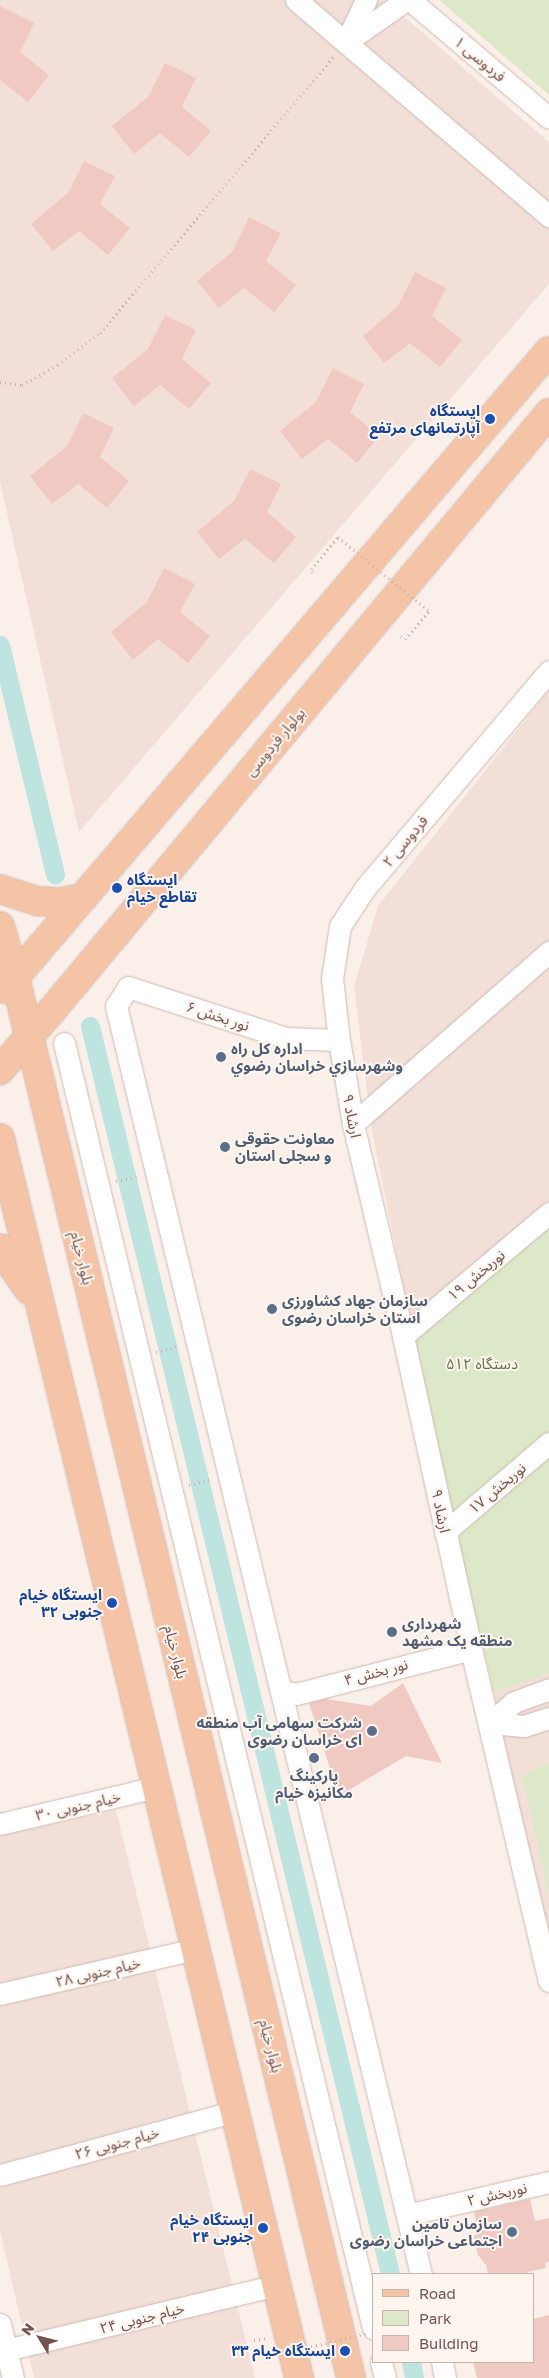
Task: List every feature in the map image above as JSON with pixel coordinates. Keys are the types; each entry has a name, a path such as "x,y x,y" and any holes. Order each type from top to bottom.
{"main road":[{"path":"7,986 549,351"},
{"name":"بولوار فردوسی","path":"0,1070 28,1039 549,413"},
{"path":"0,889 38,901 60,902 82,898"},
{"name":"بلوار خیام","path":"0,926 7,986 28,1039 351,2378"},
{"path":"0,1138 299,2378"},
{"path":"0,1248 11,1261 43,1315"}],"street":[{"path":"296,0 549,216"},
{"path":"346,42 366,0"},
{"path":"346,42 406,0"},
{"name":"فردوسی ۱","path":"410,0 549,118"},
{"name":"فردوسی ۲","path":"339,1040 332,978 340,926 365,888 549,671"},
{"path":"353,1124 549,952"},
{"name":"نور بخش ۶","path":"156,1172 116,1006 128,987 286,1038 339,1040"},
{"name":"ارشاد ۹","path":"339,1040 353,1124 403,1336 471,1649 490,1723 549,1981"},
{"path":"64,1043 140,1356 370,2331"},
{"path":"156,1172 421,2273"},
{"name":"نوربخش ۱۹","path":"403,1336 549,1213"},
{"name":"نوربخش ۱۷","path":"445,1532 549,1443"},
{"name":"نور بخش ۴","path":"281,1691 296,1694 471,1649"},
{"path":"490,1723 514,1702 549,1689"},
{"path":"490,1723 524,1726 549,1718"},
{"name":"خیام جنوبی ۳۰","path":"0,1824 157,1787"},
{"name":"خیام جنوبی ۲۸","path":"0,1994 196,1949"},
{"name":"خیام جنوبی ۲۶","path":"0,2175 235,2111"},
{"name":"نوربخش ۲","path":"415,2213 549,2182"},
{"name":"خیام جنوبی ۲۴","path":"6,2350 277,2285"},
{"path":"0,2324 13,2378"},
{"path":"381,2363 385,2378"},
{"path":"442,2363 446,2378"}],"path":[{"path":"0,382 22,385 58,365 100,334 346,42"},
{"path":"314,572 311,569 338,537 429,611 405,639 401,636"},
{"path":"98,1185 156,1172"},
{"path":"140,1356 197,1341"},
{"path":"171,1489 229,1475"},
{"path":"234,1752 292,1738"},
{"path":"277,2355 370,2331"},
{"path":"254,2340 273,2338"}],"shaded area":[{"path":"0,0 385,0 549,142 549,284 79,832 0,482"},
{"path":"549,690 549,1962 494,1692 407,1303 372,1132 354,986 378,906"},
{"path":"116,1810 255,2378 34,2378 0,2231 0,1836"}],"green space":[{"path":"439,0 549,0 549,95"},
{"name":"۵۱۲ دستگاه","path":"549,1218 549,1673 494,1692 408,1340"},
{"path":"549,1763 549,1895 522,1775"}],"building":[{"path":"0,6 34,23 20,52 49,75 28,102 0,80"},
{"path":"165,63 196,78 182,107 211,131 189,157 160,133 134,154 112,126 148,97"},
{"path":"84,161 115,176 100,204 130,228 108,255 79,231 53,251 31,224 68,193"},
{"path":"249,217 281,233 266,261 296,285 274,312 244,288 219,308 197,281 233,251"},
{"path":"415,272 446,288 432,316 462,340 440,367 410,343 384,363 363,336 398,306"},
{"path":"165,315 196,330 182,359 211,383 189,409 160,385 134,406 112,378 148,349"},
{"path":"333,368 364,384 350,412 379,436 357,463 328,439 302,459 280,431 316,402"},
{"path":"83,413 114,428 100,457 129,481 107,508 78,484 52,504 30,476 67,446"},
{"path":"250,469 281,484 267,512 296,537 274,563 245,539 219,559 197,532 234,501"},
{"path":"164,568 195,584 180,612 210,636 188,663 158,639 133,660 111,632 147,602"},
{"name":"شرکت سهامی آب منطقه ای خراسان رضوی","path":"403,1683 442,1763 406,1756 339,1796 309,1703 326,1699 371,1706"},
{"name":"سازمان تامین اجتماعی خراسان رضوی","path":"530,2199 535,2221 549,2218 549,2262 545,2263 546,2268 528,2273 488,2273 486,2265 478,2255 474,2238 477,2226 474,2212"},
{"path":"549,2315 549,2378 477,2378 473,2363 534,2363 534,2319"}],"waterway":[{"path":"0,645 55,874"},
{"path":"90,1026 390,2273"},
{"path":"411,2363 414,2378"}],"place":[{"name":"ایستگاه آپارتمانهای مرتفع","path":"490,419"},
{"name":"ایستگاه تقاطع خیام","path":"117,888"},
{"name":"اداره كل راه وشهرسازي خراسان رضوي","path":"221,1057"},
{"name":"معاونت حقوقی و سجلی استان","path":"225,1147"},
{"name":"سازمان جهاد کشاورزی استان خراسان رضوی","path":"272,1309"},
{"name":"ایستگاه خیام جنوبی ۳۲","path":"112,1603"},
{"name":"شهرداری منطقه یک مشهد","path":"392,1632"},
{"name":"شرکت سهامی آب منطقه ای خراسان رضوی","path":"372,1731"},
{"name":"پارکینگ مکانیزه خیام","path":"314,1758"},
{"name":"ایستگاه خیام جنوبی ۲۴","path":"263,2228"},
{"name":"سازمان تامین اجتماعی خراسان رضوی","path":"512,2232"},
{"name":"ایستگاه خیام ۳۳","path":"345,2351"}]}
